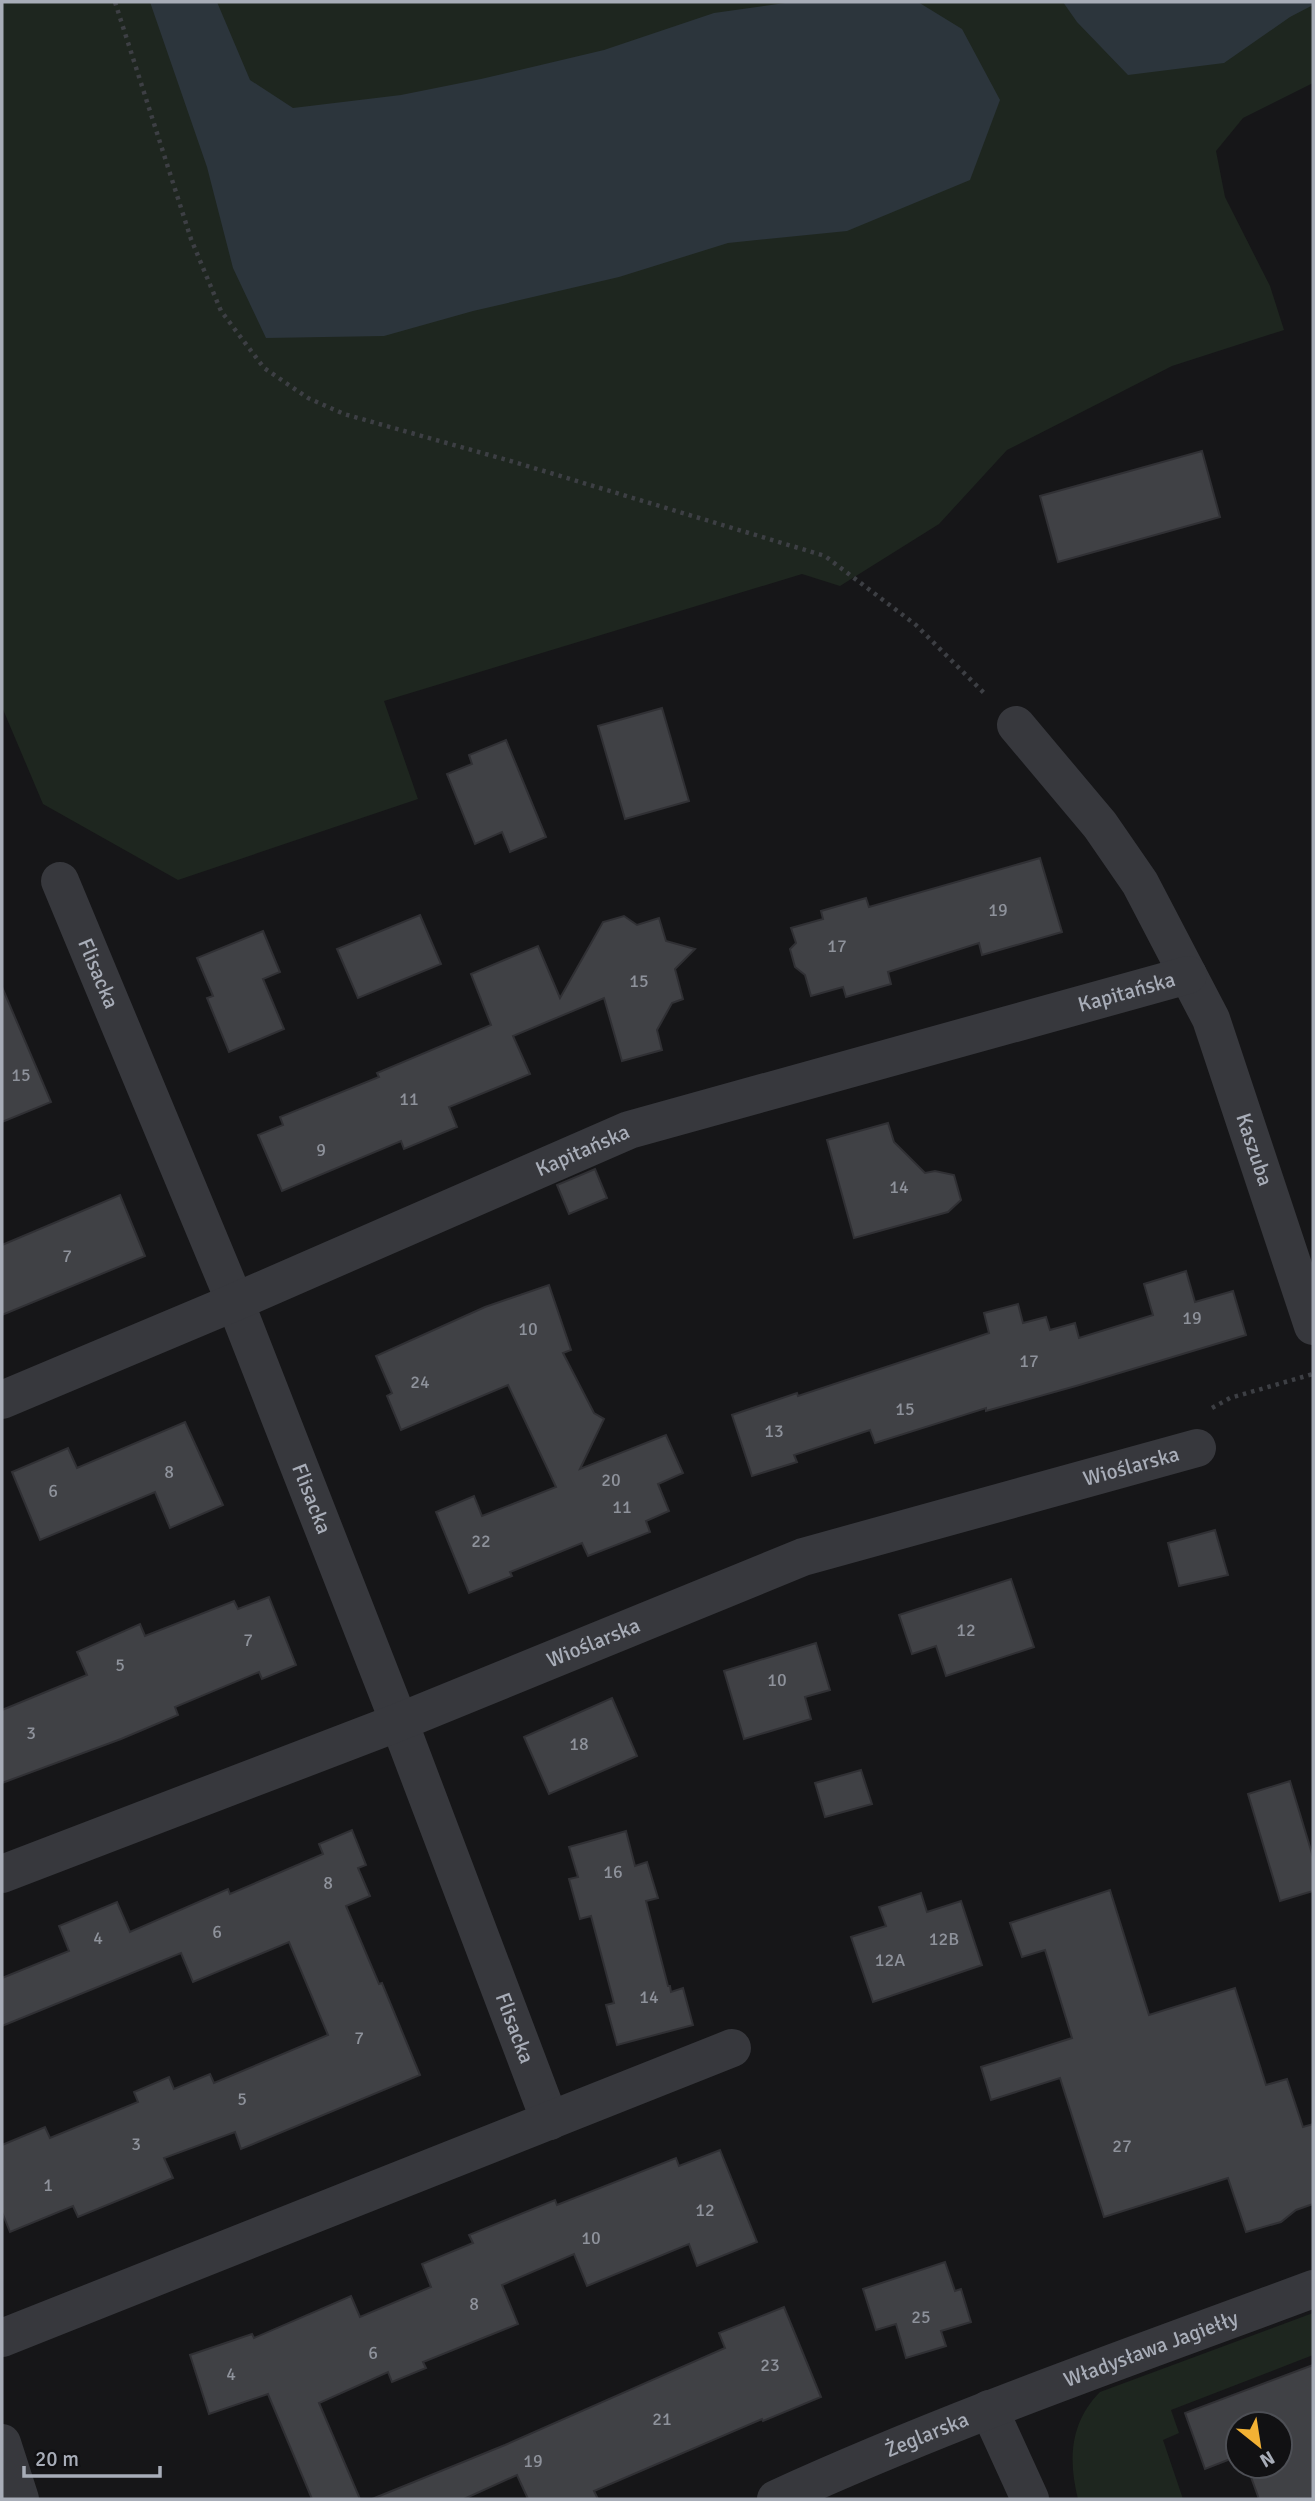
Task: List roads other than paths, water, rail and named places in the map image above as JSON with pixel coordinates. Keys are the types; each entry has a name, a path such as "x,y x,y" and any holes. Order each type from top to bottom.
{"street":[{"name":"Kaszuba","path":"1016,725 1100,825 1140,883 1211,1019 1313,1326"},
{"name":"Flisacka","path":"60,881 235,1303 399,1722 550,2121"},
{"name":"Kapitańska","path":"2,1399 235,1303 629,1130 1188,975"},
{"name":"Wioślarska","path":"2,1874 399,1722 803,1557 1197,1448"},
{"path":"2,2338 732,2048"},
{"name":"Władysława Jagiełły","path":"989,2409 1313,2289"},
{"name":"Żeglarska","path":"776,2499 859,2461 989,2409 1030,2499"},
{"path":"2,2443 20,2499"}]}
